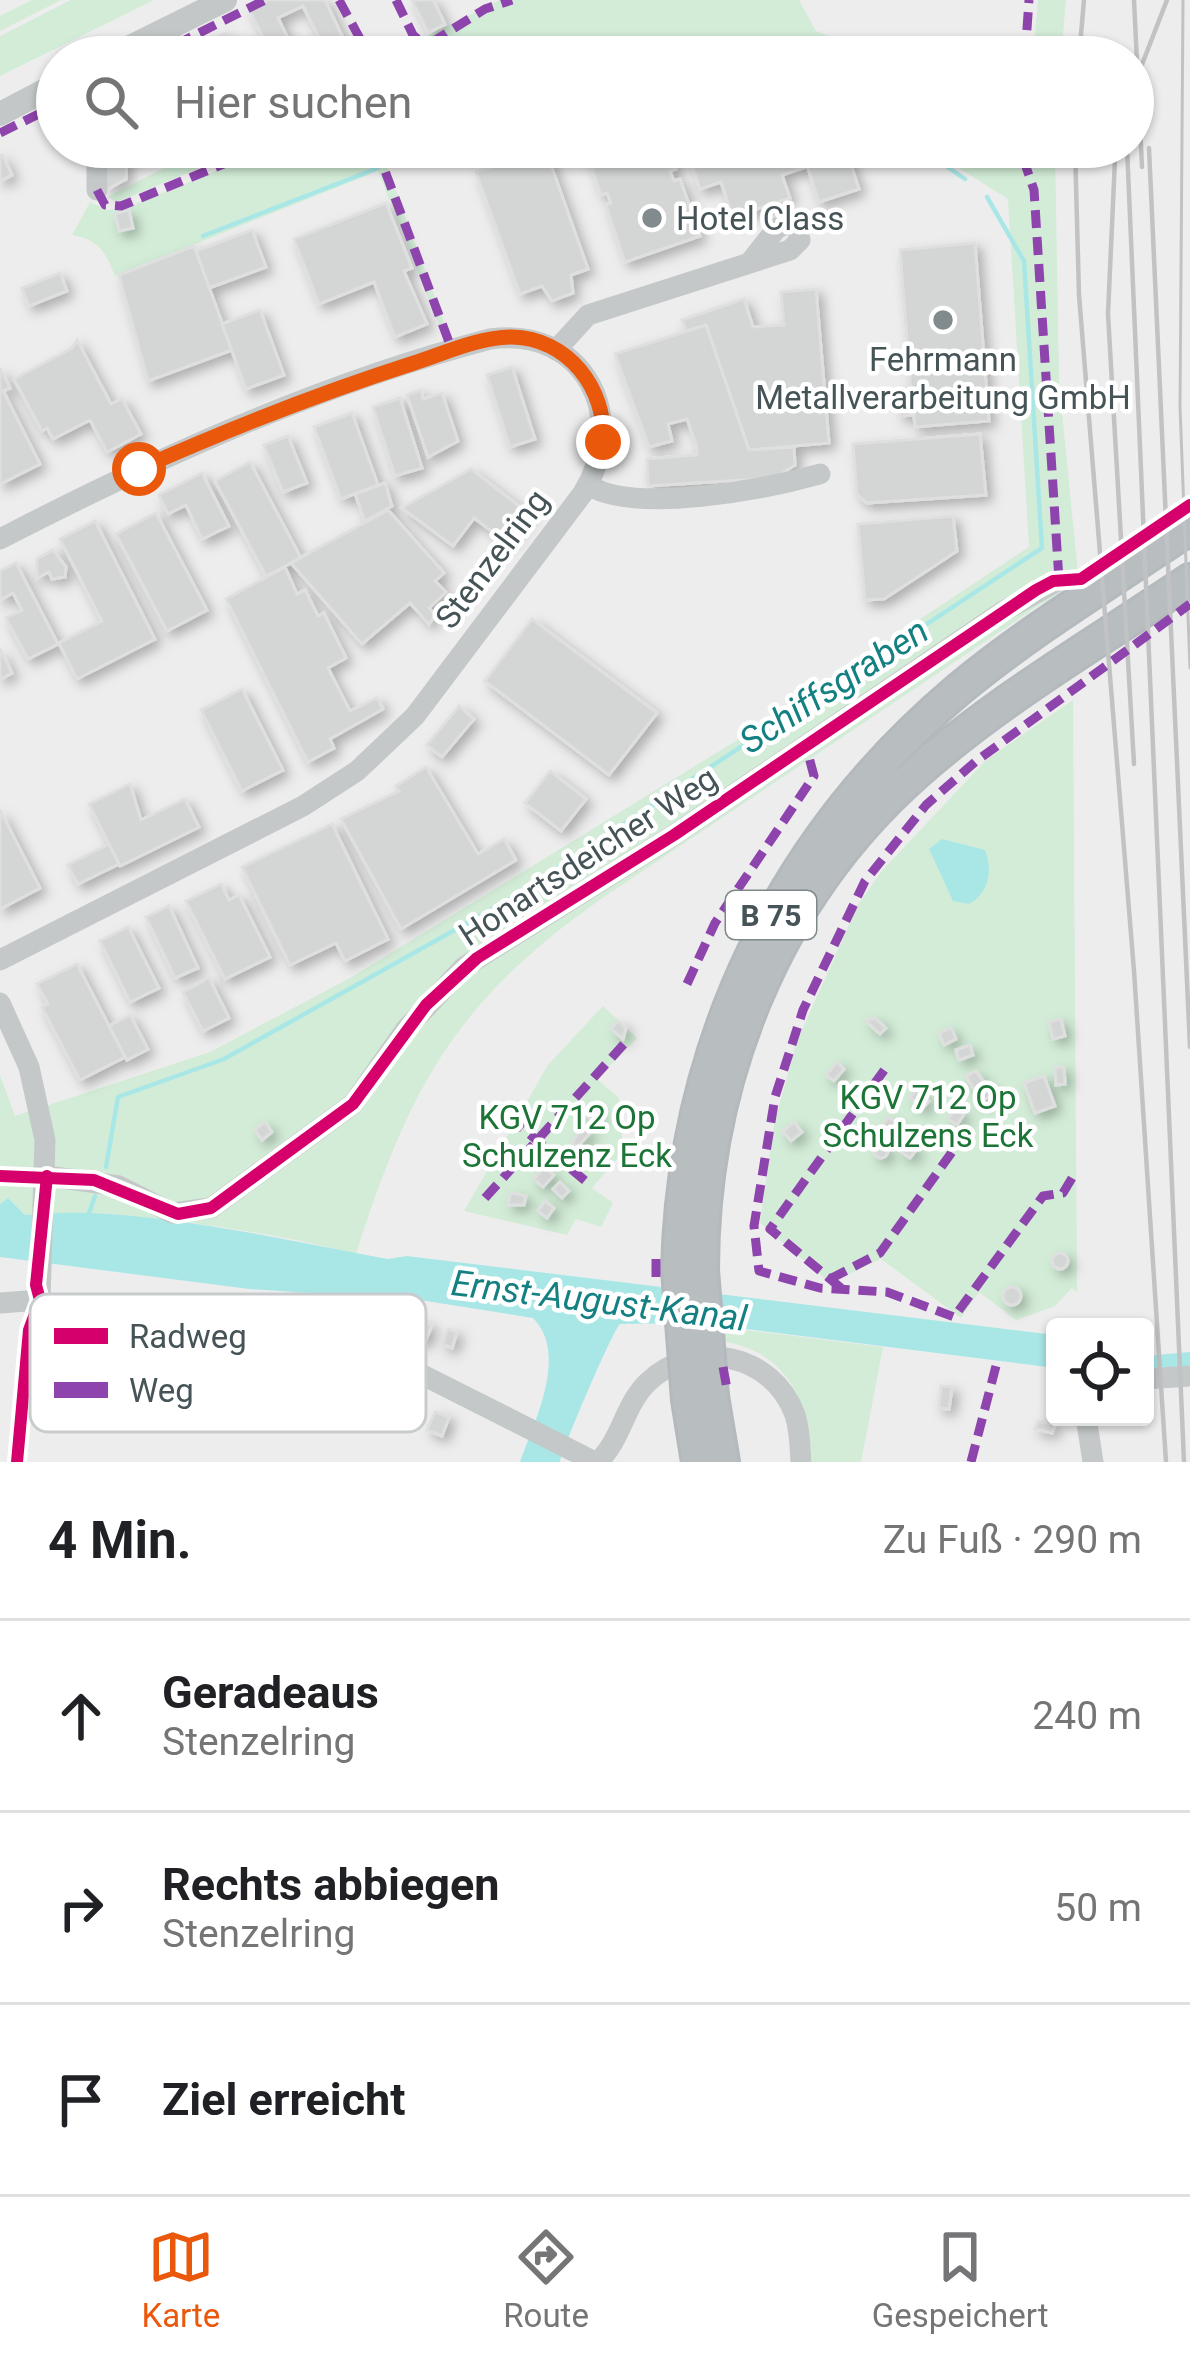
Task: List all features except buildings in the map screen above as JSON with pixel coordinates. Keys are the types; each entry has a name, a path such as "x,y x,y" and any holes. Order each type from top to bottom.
{"highway":[{"name":"B 75","path":"698,1462 700,1398 683,1175 712,1048 758,937 825,832 898,746 960,689 1190,528"},
{"name":"B 75","path":"690,1270 723,1086 771,962 819,881 877,811 917,772 1000,708 1190,580"},
{"name":"B 75","path":"700,1398 723,1462"}],"main road":[{"path":"152,36 225,0"},
{"path":"0,114 36,95"}],"street":[{"path":"97,168 97,190"},
{"path":"0,539 124,475 340,387 490,339 521,338 556,350 587,315 751,262"},
{"name":"Stenzelring","path":"0,960 303,806 357,771 415,716 588,485 603,442 600,407 587,378 556,350"},
{"path":"588,485 608,496 633,499 776,486 820,474"},
{"name":"Honartsdeicher Weg","path":"47,1176 119,1186 172,1213 211,1208 353,1104 426,1005 477,958 674,835 1002,612 1059,580"},
{"path":"0,1004 29,1067 42,1114 47,1176 40,1294"},
{"path":"0,1303 30,1301"},
{"path":"426,1377 597,1462 612,1448 644,1385 668,1367 713,1355 759,1369 782,1390 797,1424 801,1462"},
{"path":"1154,1378 1190,1376"},
{"path":"1087,1426 1093,1462"}],"green space":[{"path":"32,0 61,0 0,31 0,16"},
{"path":"71,0 154,0 81,36 36,36 36,58 0,76 0,36"},
{"path":"500,0 799,0 816,31 828,36 427,36"},
{"path":"1038,0 1066,0 1063,36 1035,36"},
{"path":"164,168 200,168 117,202 107,197"},
{"path":"224,168 387,168 447,330 442,332 378,171 115,276 100,248 72,235 90,202 106,210 123,209"},
{"path":"959,168 1055,168 1059,382 1079,584 1038,606 601,899 509,974 444,1052 419,1095 356,1254 191,1223 99,1214 25,1215 8,1198 0,1204 0,1075 15,1116 210,1052 350,978 747,734 1029,547 1008,199"},
{"name":"KGV 712 Op Schulzens Eck","path":"1073,700 1077,1292 1072,1288 1055,1306 1016,1320 979,1292 961,1318 881,1259 830,1283 760,1223 774,1124 797,1041 858,905 881,872 986,760"},
{"name":"KGV 712 Op Schulzenz Eck","path":"603,1006 637,1038 597,1079 619,1098 623,1152 592,1188 613,1203 601,1227 576,1219 567,1235 464,1211 548,1065"},
{"path":"721,1327 883,1347 861,1462 812,1462 806,1419 791,1383 763,1356 722,1341"}],"water":[{"path":"942,839 985,850 987,881 969,904 953,901 929,849"},
{"name":"Ernst-August-Kanal","path":"8,1198 25,1215 158,1219 388,1259 407,1256 1046,1334 1046,1367 698,1323 620,1324 560,1462 520,1462 548,1369 543,1333 533,1318 426,1301 426,1294 249,1289 0,1257 0,1204"},
{"path":"1190,1352 1190,1366 1154,1368 1154,1355"}],"waterway":[{"name":"Schiffsgraben","path":"203,236 378,168"},
{"name":"Schiffsgraben","path":"949,168 965,179"},
{"name":"Schiffsgraben","path":"106,1167 118,1097 224,1059 512,898 1042,548 1024,261 987,197"},
{"name":"Schiffsgraben","path":"87,1219 95,1196"}],"tram line":[{"path":"1183,0 1180,407 1190,668"}],"railway":[{"path":"1081,36 1084,0"},
{"path":"1134,0 1136,36"},
{"path":"1153,36 1167,0"},
{"path":"1076,168 1079,295 1134,971 1166,1462"},
{"path":"1115,168 1108,314 1134,764"},
{"path":"1128,168 1184,1462"},
{"path":"1150,168 1190,1047"}],"marked path":[{"path":"193,36 265,0"},
{"path":"339,0 359,36"},
{"path":"396,0 414,36"},
{"path":"442,36 485,9 512,0"},
{"path":"1026,36 1029,0"},
{"path":"0,133 36,115"},
{"path":"97,190 105,205 121,206 214,168"},
{"path":"384,168 452,350"},
{"path":"1026,168 1034,190 1059,580 1066,580"},
{"path":"1072,1178 1063,1193 1043,1196 954,1317 887,1292 820,1288 759,1271 754,1226 775,1097 803,1010 865,881 926,805 975,762 1190,604"},
{"path":"687,984 715,923 814,776 806,746"},
{"path":"485,1198 624,1044"},
{"path":"841,1288 770,1229 885,1069"},
{"path":"509,1117 589,1184"},
{"path":"830,1279 880,1253 952,1152"},
{"path":"656,1257 656,1277"},
{"path":"971,1462 996,1366"},
{"path":"723,1367 727,1389"}],"cycle path":[{"path":"0,1176 94,1180 178,1214 211,1208 353,1104 426,1005 477,958 674,835 1036,590 1053,581 1081,579 1190,505"},
{"path":"38,1294 47,1176"},
{"path":"17,1462 30,1327"}],"place":[{"name":"Hotel Class","path":"652,218"},
{"name":"Fehrmann Metallverarbeitung GmbH","path":"943,320"}],"route":[{"path":"139,469 340,387 490,339 515,337 556,350 587,378 603,418 603,442"}]}
